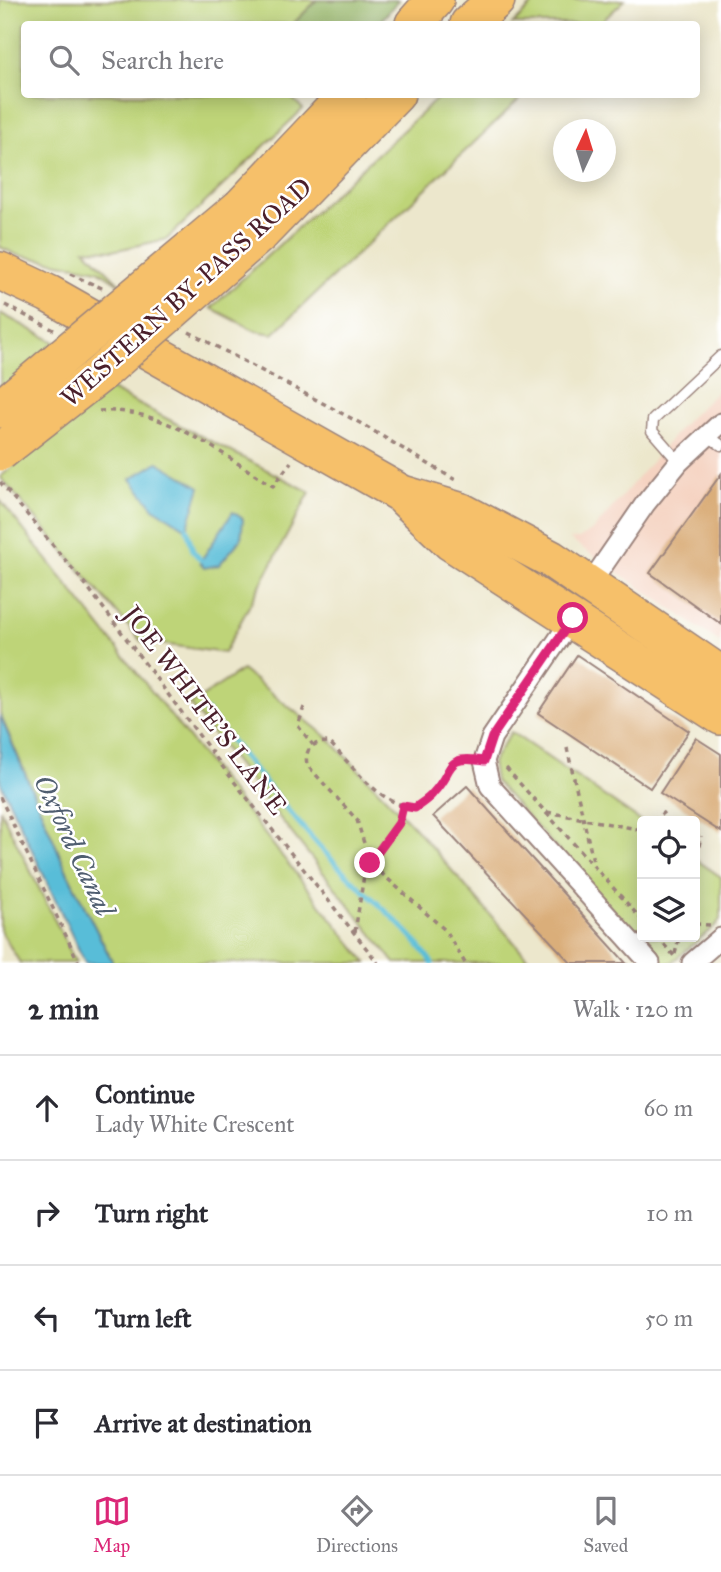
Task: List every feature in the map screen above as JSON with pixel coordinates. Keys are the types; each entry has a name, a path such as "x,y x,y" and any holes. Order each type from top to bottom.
{"highway":[{"path":"414,21 425,0"},
{"path":"415,21 435,0"},
{"path":"460,21 477,0"},
{"path":"472,21 496,0"},
{"name":"WESTERN BY-PASS ROAD","path":"0,475 251,220 345,98"},
{"name":"WESTERN BY-PASS ROAD","path":"0,409 251,220 391,98"},
{"path":"0,271 49,293 402,494 461,512 590,584 721,675"},
{"path":"402,494 451,542 573,618 721,716"}],"street":[{"path":"590,584 645,504 679,462 717,435"},
{"path":"573,618 521,691 486,755 490,786 650,963"},
{"path":"683,960 721,938"}],"lane":[{"path":"679,462 652,431 653,420 721,356"}],"path":[{"path":"89,414 101,410 134,413 175,425 273,486 306,441"},
{"name":"JOE WHITE’S LANE","path":"0,475 225,770 378,963"},
{"path":"304,707 298,726 313,745"},
{"path":"465,963 445,930 370,863 357,820 307,765 305,755 313,745 329,742 384,798 415,808 434,793 450,764 463,757 486,755 544,811 637,915"},
{"path":"567,748 595,868"},
{"path":"0,797 79,963"},
{"path":"355,933 364,875 399,823 403,806"},
{"path":"544,811 637,829"},
{"path":"659,816 664,812"},
{"path":"700,841 701,836"},
{"path":"663,942 683,960"},
{"path":"680,942 683,960 681,963"}],"shaded area":[{"path":"721,388 721,643 569,539 579,539 594,529 687,420"}],"green space":[{"path":"0,0 317,0 296,21 21,21 21,98 292,98 303,109 167,239 117,250 85,249 122,286 98,270 17,255 0,247"},
{"path":"317,0 399,0 381,21 296,21"},
{"path":"537,0 625,0 602,21 516,21"},
{"path":"438,98 521,98 273,334 256,331 211,308"},
{"path":"0,313 62,346 0,397"},
{"path":"109,389 310,492 224,653 141,641 0,477"},
{"path":"0,500 367,963 113,963 68,874 0,714"},
{"path":"242,670 326,736 415,828 532,963 395,963 190,705"},
{"path":"511,732 637,819 637,938 495,781 492,762"},
{"path":"0,809 76,963 20,963 0,930"},
{"path":"700,862 721,877 721,918 700,939"},
{"path":"641,942 696,942 671,963 660,963"}],"water":[{"path":"158,462 200,487 187,529 155,509 131,479"},
{"path":"233,512 243,519 241,539 219,565 204,568 200,562"},
{"path":"0,715 68,874 113,963 85,963 0,782"}],"building":[{"path":"721,474 721,624 650,573"},
{"path":"577,655 689,731 650,788 538,713"},
{"path":"696,738 721,754 721,832 700,816 660,793"},
{"path":"467,786 626,963 571,963 433,816"}],"waterway":[{"path":"187,529 193,551 201,560"},
{"path":"206,711 318,845 398,923 432,963"}],"route":[{"path":"370,863 399,823 403,806 415,808 434,793 450,764 463,757 484,761 492,737 573,618"}],"water label":[{"name":"Oxford Canal","path":"75,845"}]}
